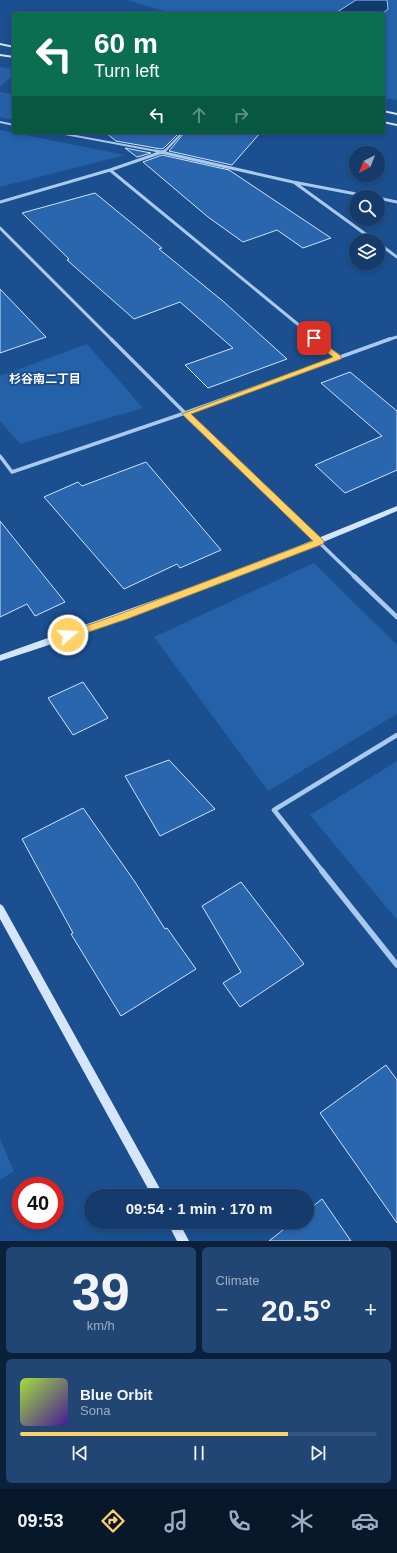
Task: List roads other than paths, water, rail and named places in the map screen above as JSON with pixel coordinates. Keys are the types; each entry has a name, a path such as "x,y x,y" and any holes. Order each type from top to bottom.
{"street":[{"path":"0,44 12,47"},
{"path":"0,55 12,57"},
{"path":"385,111 397,114"},
{"path":"0,122 12,125"},
{"path":"385,122 397,125"},
{"path":"65,134 164,152 293,182 349,193"},
{"path":"0,202 110,170 164,152 181,134"},
{"path":"110,170 338,358"},
{"path":"293,182 365,234"},
{"path":"385,199 397,202"},
{"path":"0,228 185,414 397,617"},
{"path":"385,248 397,257"},
{"path":"0,456 12,472 185,414 397,337"},
{"path":"0,658 123,617 320,542 397,508"},
{"path":"397,735 274,810 397,965"},
{"path":"0,909 154,1189"},
{"path":"177,1229 183,1241"}],"district":[{"name":"杉谷南二丁目","path":"45,379"}]}
